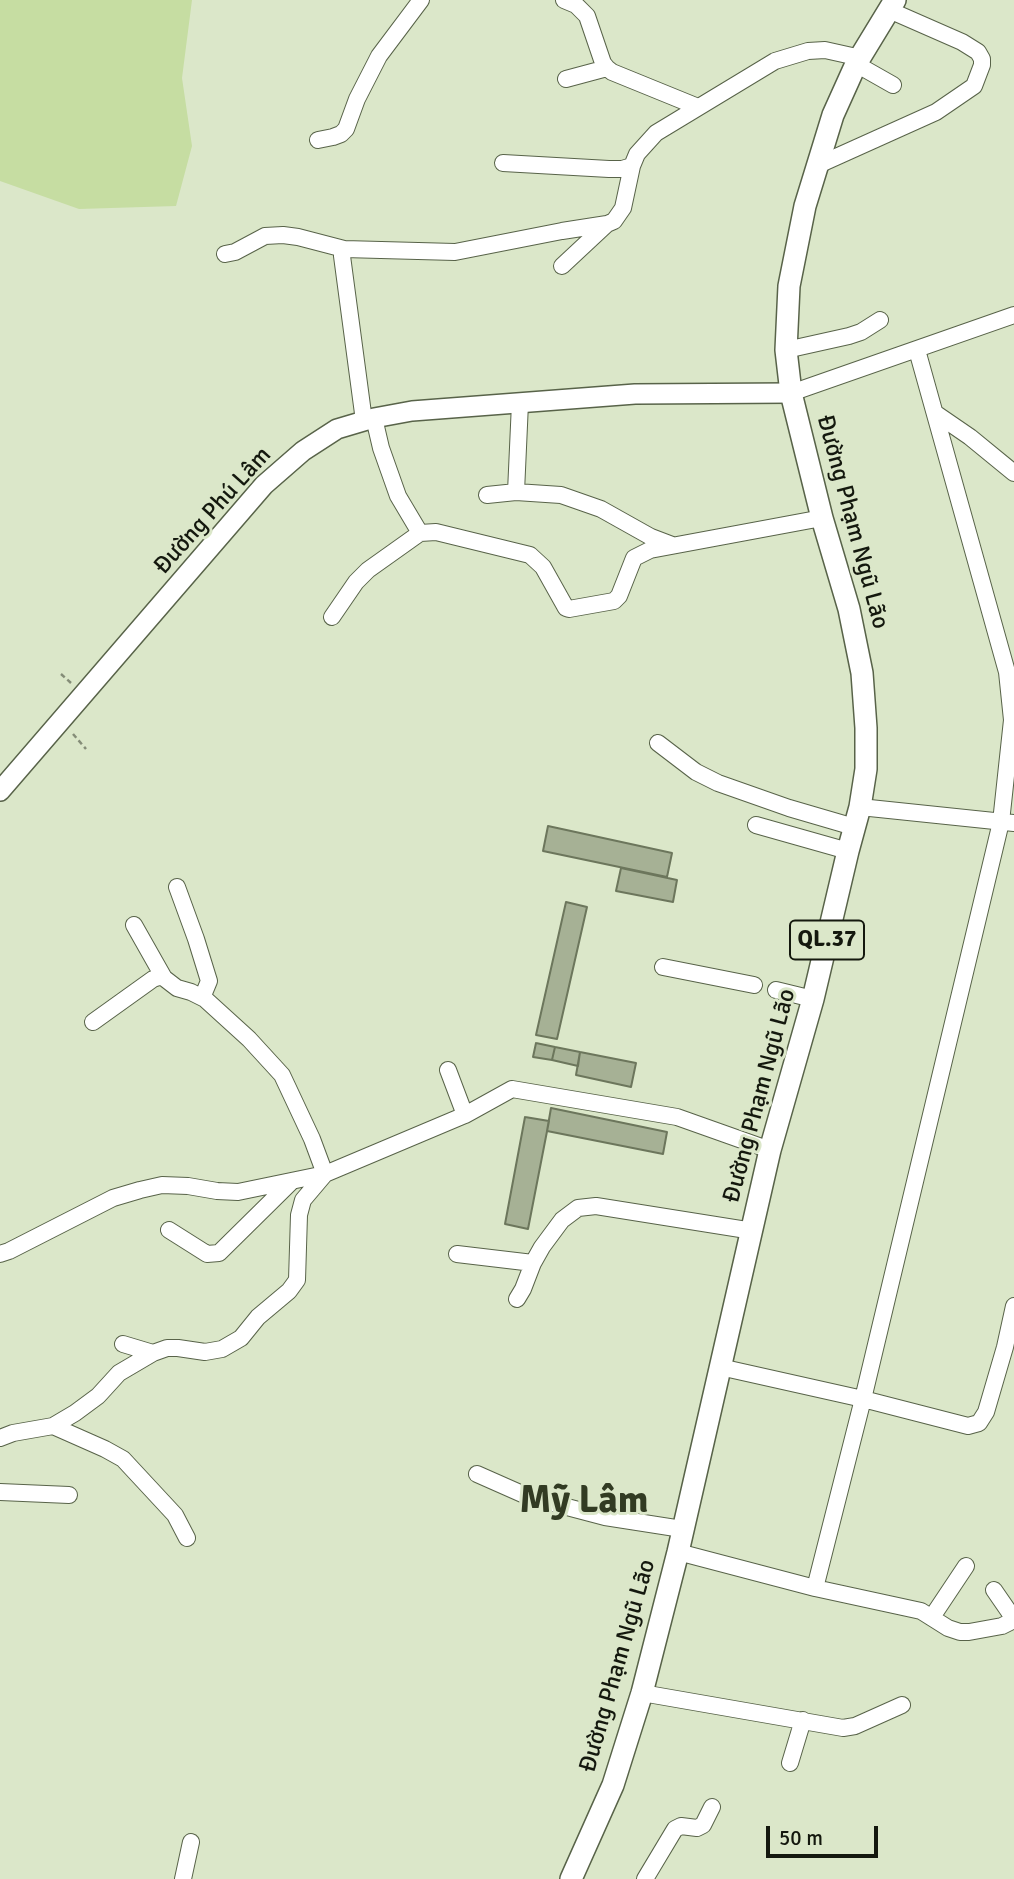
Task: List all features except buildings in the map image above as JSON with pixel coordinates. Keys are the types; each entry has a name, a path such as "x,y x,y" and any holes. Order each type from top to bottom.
{"highway":[{"name":"Đường Phạm Ngũ Lão","path":"571,1879 613,1785 642,1693 678,1552 770,1150 813,999 866,769 862,673 849,609 822,518 791,393 786,350 789,286 816,166 833,115 859,61 892,5"}],"main road":[{"name":"Đường Phú Lâm","path":"0,791 264,485 303,451 337,429 369,419 412,411 635,394 791,393"}],"street":[{"path":"318,140 341,134 345,129 379,56 421,0"},
{"path":"564,0 576,5 587,16 603,63 612,72 698,107"},
{"path":"816,166 936,112 974,86 982,65 978,52 892,5"},
{"path":"225,254 235,252 265,236 298,237 344,249 455,252 607,224 614,221 623,208 632,166 638,154 656,133 775,61 797,54 825,50 859,61 893,85"},
{"path":"566,79 607,68"},
{"path":"503,163 609,169 632,166"},
{"path":"562,266 607,224"},
{"path":"344,249 342,256 369,419 395,488 420,533"},
{"path":"791,393 1014,315"},
{"path":"786,350 849,336 880,320"},
{"path":"815,1588 1007,822 1012,720 1007,672 917,350"},
{"path":"516,492 520,403"},
{"path":"935,414 970,437 1014,473"},
{"path":"487,495 516,492 561,495 601,509 651,537 674,546"},
{"path":"332,617 356,582 368,570 420,533 436,532 530,555 543,567 569,609 614,601 622,590 634,558 650,550 822,518"},
{"path":"658,743 696,772 718,783 789,808 857,817 1007,822"},
{"path":"757,825 848,851"},
{"path":"177,887 209,982 204,993 199,996"},
{"path":"134,925 164,978 177,988 205,999 249,1039 282,1075 326,1174"},
{"path":"663,967 754,985"},
{"path":"93,1022 153,979 164,978"},
{"path":"776,990 813,999"},
{"path":"448,1070 465,1115"},
{"path":"0,1254 113,1198 140,1190 162,1185 238,1192 326,1174 465,1115 512,1089 677,1118 770,1150"},
{"path":"0,1438 54,1426 98,1396 119,1373 153,1353 167,1348 205,1352 222,1349 241,1338 258,1317 289,1292 297,1280 299,1215 303,1200 326,1174"},
{"path":"169,1230 207,1254 219,1253 293,1180"},
{"path":"517,1299 542,1247 562,1220 578,1209 596,1206 753,1231"},
{"path":"457,1254 533,1263"},
{"path":"720,1367 968,1426 979,1423 986,1412 1009,1350 1014,1306"},
{"path":"123,1344 153,1353"},
{"path":"54,1426 123,1459 175,1515 187,1538"},
{"path":"477,1474 529,1496 604,1517 682,1529"},
{"path":"0,1492 69,1495"},
{"path":"678,1552 815,1588 921,1611 948,1628 960,1632 1002,1626 1014,1620 994,1590"},
{"path":"932,1617 966,1566"},
{"path":"642,1693 844,1728 855,1726 902,1704"},
{"path":"790,1763 803,1720"},
{"path":"645,1879 675,1829 681,1826 697,1828 703,1825 712,1807"},
{"path":"183,1879 191,1842"}],"path":[{"path":"61,721 86,749"}],"green space":[{"path":"0,0 192,0 182,78 192,146 176,206 79,209 0,181"}],"district":[{"name":"Mỹ Lâm","path":"584,1502"}]}
